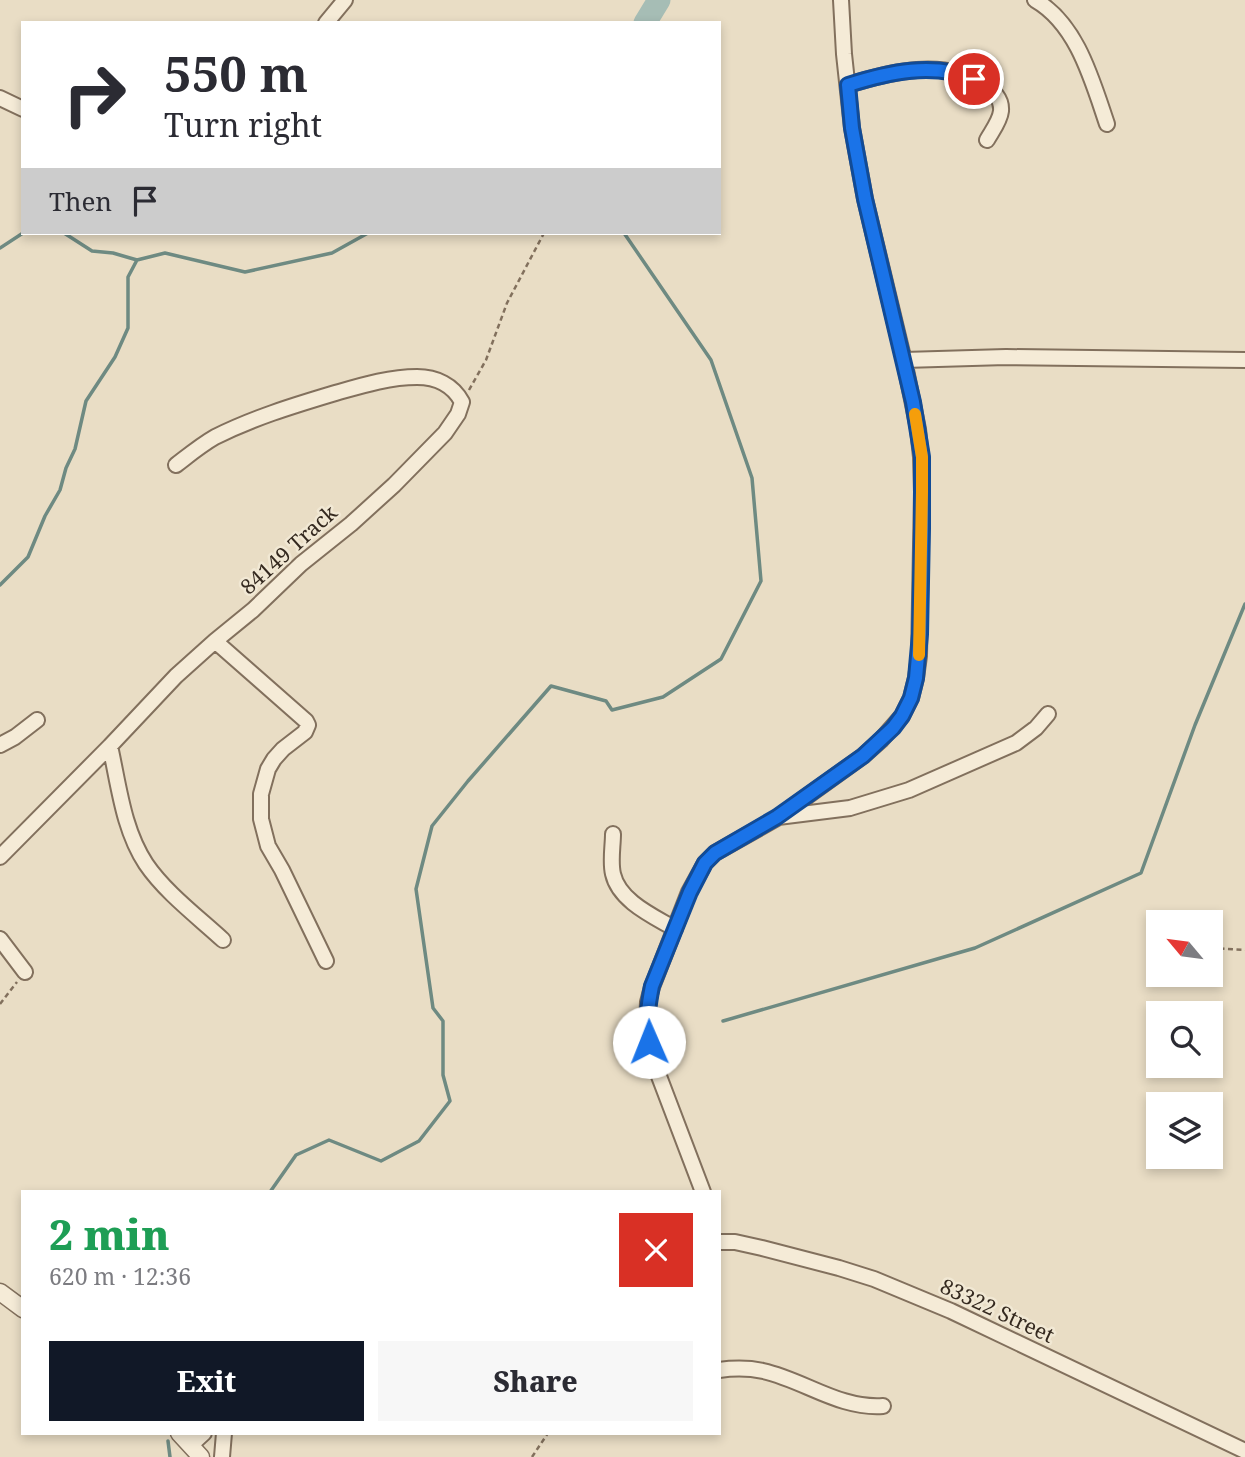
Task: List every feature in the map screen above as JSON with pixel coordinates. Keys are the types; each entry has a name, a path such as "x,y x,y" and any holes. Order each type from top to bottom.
{"street":[{"path":"328,21 345,0"},
{"path":"702,1190 657,1071 646,1024 652,986 690,892 705,863 715,853 777,817 863,756 881,740 902,716 911,698 916,678 920,634 922,457 916,416 865,199 852,128 841,0"},
{"path":"1035,0 1057,16 1067,29 1093,82 1107,124"},
{"path":"848,85 900,71 929,70 962,74 987,87 999,99 1000,114 987,140"},
{"path":"0,98 21,108"},
{"path":"904,360 1006,357 1245,360"},
{"path":"176,465 212,439 250,421 308,401 387,380 419,377 440,381 453,388 462,402"},
{"name":"84149 Track","path":"0,857 176,676 253,610 300,564 351,524 394,485 445,433 458,414 462,402"},
{"path":"215,641 306,722 305,732 283,749 268,769 261,794 261,819 268,846 326,961"},
{"path":"777,817 849,808 909,790 1016,743 1048,714"},
{"path":"0,745 37,720"},
{"path":"110,746 122,808 146,863 163,884 223,940"},
{"path":"613,834 613,874 618,886 636,905 675,929"},
{"path":"0,939 25,972"},
{"name":"83322 Street","path":"721,1241 762,1248 826,1265 899,1289 951,1311 1245,1451"},
{"path":"0,1292 21,1308"},
{"path":"721,1370 746,1368 763,1371 837,1400 870,1407 883,1406"},
{"path":"181,1435 196,1451 203,1435"},
{"path":"222,1457 224,1435"}],"path":[{"path":"462,402 486,360 507,303 543,235"},
{"path":"1223,949 1245,950"},
{"path":"0,1004 25,972"},
{"path":"532,1457 547,1435"}],"waterway":[{"path":"646,21 659,0"},
{"path":"0,248 21,234"},
{"path":"67,235 92,251 113,253 137,260 165,253 245,272 332,253 364,235"},
{"path":"271,1190 296,1155 329,1140 381,1161 419,1141 450,1101 443,1075 443,1021 433,1008 416,889 432,826 468,781 551,686 606,701 612,710 663,697 721,659 761,581 752,478 711,360 625,235"},
{"path":"0,585 28,557 45,516 60,490 75,449 86,401 115,357 128,328 128,277 137,260"},
{"path":"723,1021 975,948 1141,873 1195,725 1245,604"},
{"path":"168,1441 170,1457"}],"slow traffic":[{"path":"915,414 922,457 919,655"}],"route":[{"path":"649,1042 646,1024 652,986 690,892 705,863 715,853 777,817 863,756 893,728 911,698 919,656 922,457 913,402 865,199 852,128 848,85 900,71 946,71 974,79"}]}
